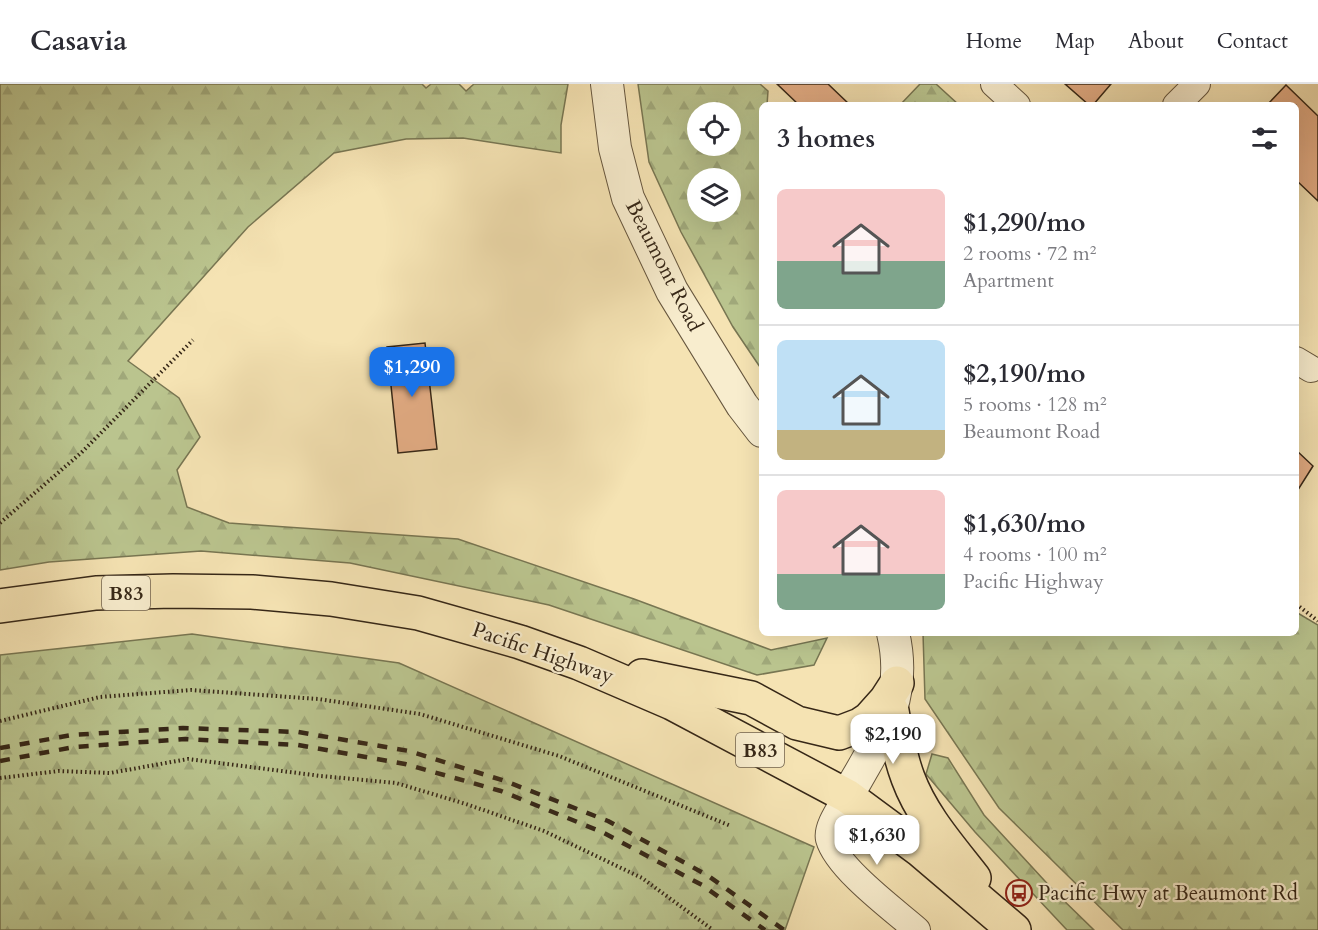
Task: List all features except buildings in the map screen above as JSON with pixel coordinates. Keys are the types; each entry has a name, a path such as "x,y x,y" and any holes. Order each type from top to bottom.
{"main road":[{"name":"Pacific Highway","path":"0,606 96,594 173,591 252,592 331,599 429,616 511,639 579,663 672,703 847,796 920,850 1011,926"},
{"path":"579,663 752,698 797,723 839,733 860,725 869,719 886,700 894,697 898,747 909,780 930,820 1011,926"}],"street":[{"name":"Beaumont Road","path":"607,84 615,148 628,198 672,291 742,405 759,427"},
{"path":"994,84 1014,102"},
{"path":"1179,102 1197,84"},
{"path":"894,636 899,668 894,697 881,736 830,828 829,838 843,863 917,930"}],"path":[{"path":"0,523 81,453 193,340"},
{"path":"1299,606 1318,621"},
{"path":"0,721 100,697 191,690 318,699 420,714 559,756 731,826"},
{"path":"0,778 59,771 110,773 188,759 396,783 544,831 642,878 712,930"}],"green space":[{"path":"0,84 422,84 426,88 431,84 459,84 466,91 474,84 568,84 561,125 561,153 463,138 406,139 334,153 248,227 128,361 179,398 200,437 177,470 187,507 229,523 458,539 634,599 771,650 827,638 814,665 757,675 549,605 350,563 201,551 49,562 0,570"},
{"path":"638,84 760,84 768,91 767,102 759,102 759,366 733,327 681,232 649,162"},
{"path":"920,84 936,84 956,102 903,102"},
{"path":"1299,614 1318,625 1318,930 1123,930 999,808 925,699 923,636 1299,636"},
{"path":"192,634 399,663 814,847 785,930 0,930 0,655"},
{"path":"932,754 948,758 984,815 1055,892 1094,930 1067,930 975,832 926,774"}],"railway":[{"path":"0,748 72,735 183,728 298,732 409,751 505,781 608,821 707,875 784,930"},
{"path":"0,761 74,747 185,739 298,745 405,764 501,791 602,832 702,885 765,930"}],"place":[{"name":"Pacific Hwy at Beaumont Rd","path":"1019,893"}]}
